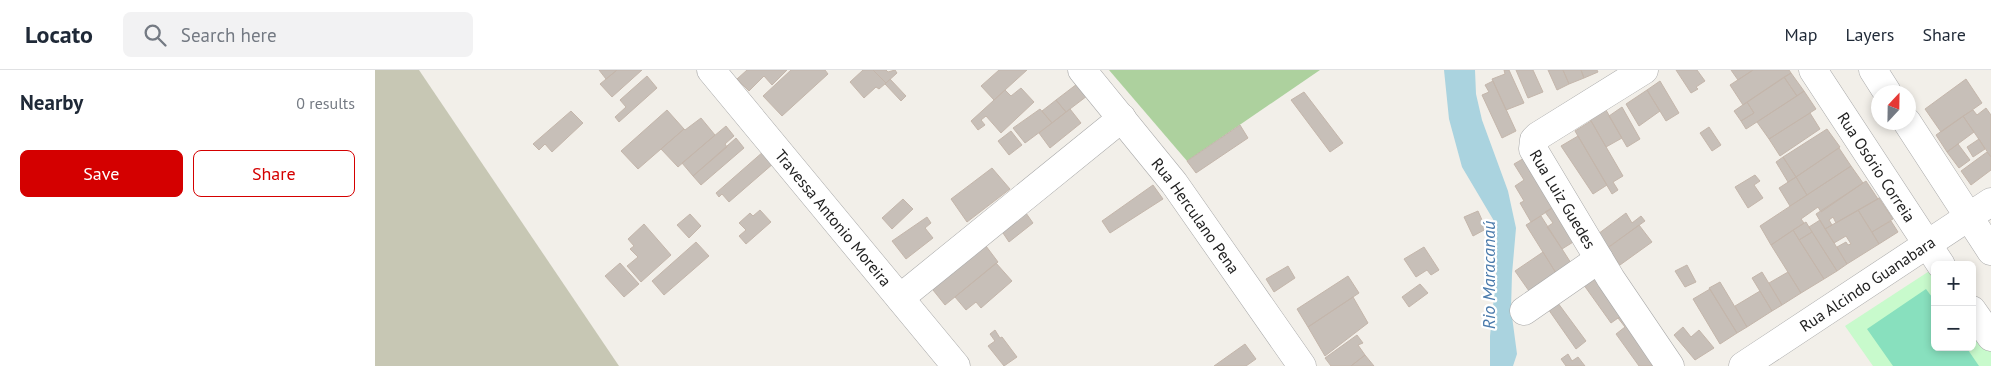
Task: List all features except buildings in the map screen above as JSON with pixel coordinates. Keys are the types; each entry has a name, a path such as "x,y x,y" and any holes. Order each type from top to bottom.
{"street":[{"name":"Travessa Antonio Moreira","path":"711,70 956,366"},
{"name":"Rua Herculano Pena","path":"1082,70 1174,183 1302,366"},
{"name":"Rua Luiz Guedes","path":"1644,70 1538,136 1532,144 1533,150 1599,259 1670,366"},
{"name":"Rua Osório Correia","path":"1813,70 1934,255"},
{"path":"1873,70 1883,85"},
{"path":"899,298 1122,118"},
{"path":"1912,130 1991,251"},
{"name":"Rua Alcindo Guanabara","path":"1743,366 1934,255 1968,218 1991,202"},
{"path":"1524,311 1599,259"},
{"path":"1976,316 1991,337"}],"shaded area":[{"path":"375,70 419,70 619,366 375,366"}],"green space":[{"path":"1109,70 1320,70 1187,161"},
{"path":"1931,270 1931,351 1976,351 1976,330 1991,352 1991,366 1873,366 1845,326"},
{"path":"1926,289 1931,296 1931,351 1969,351 1979,366 1893,366 1867,329"}],"water":[{"path":"1444,70 1475,70 1476,94 1482,120 1508,191 1516,228 1511,309 1517,354 1513,366 1490,366 1490,336 1496,277 1497,226 1462,167 1449,119"}],"water label":[{"name":"Rio Maracanaú","path":"1489,275"}]}
